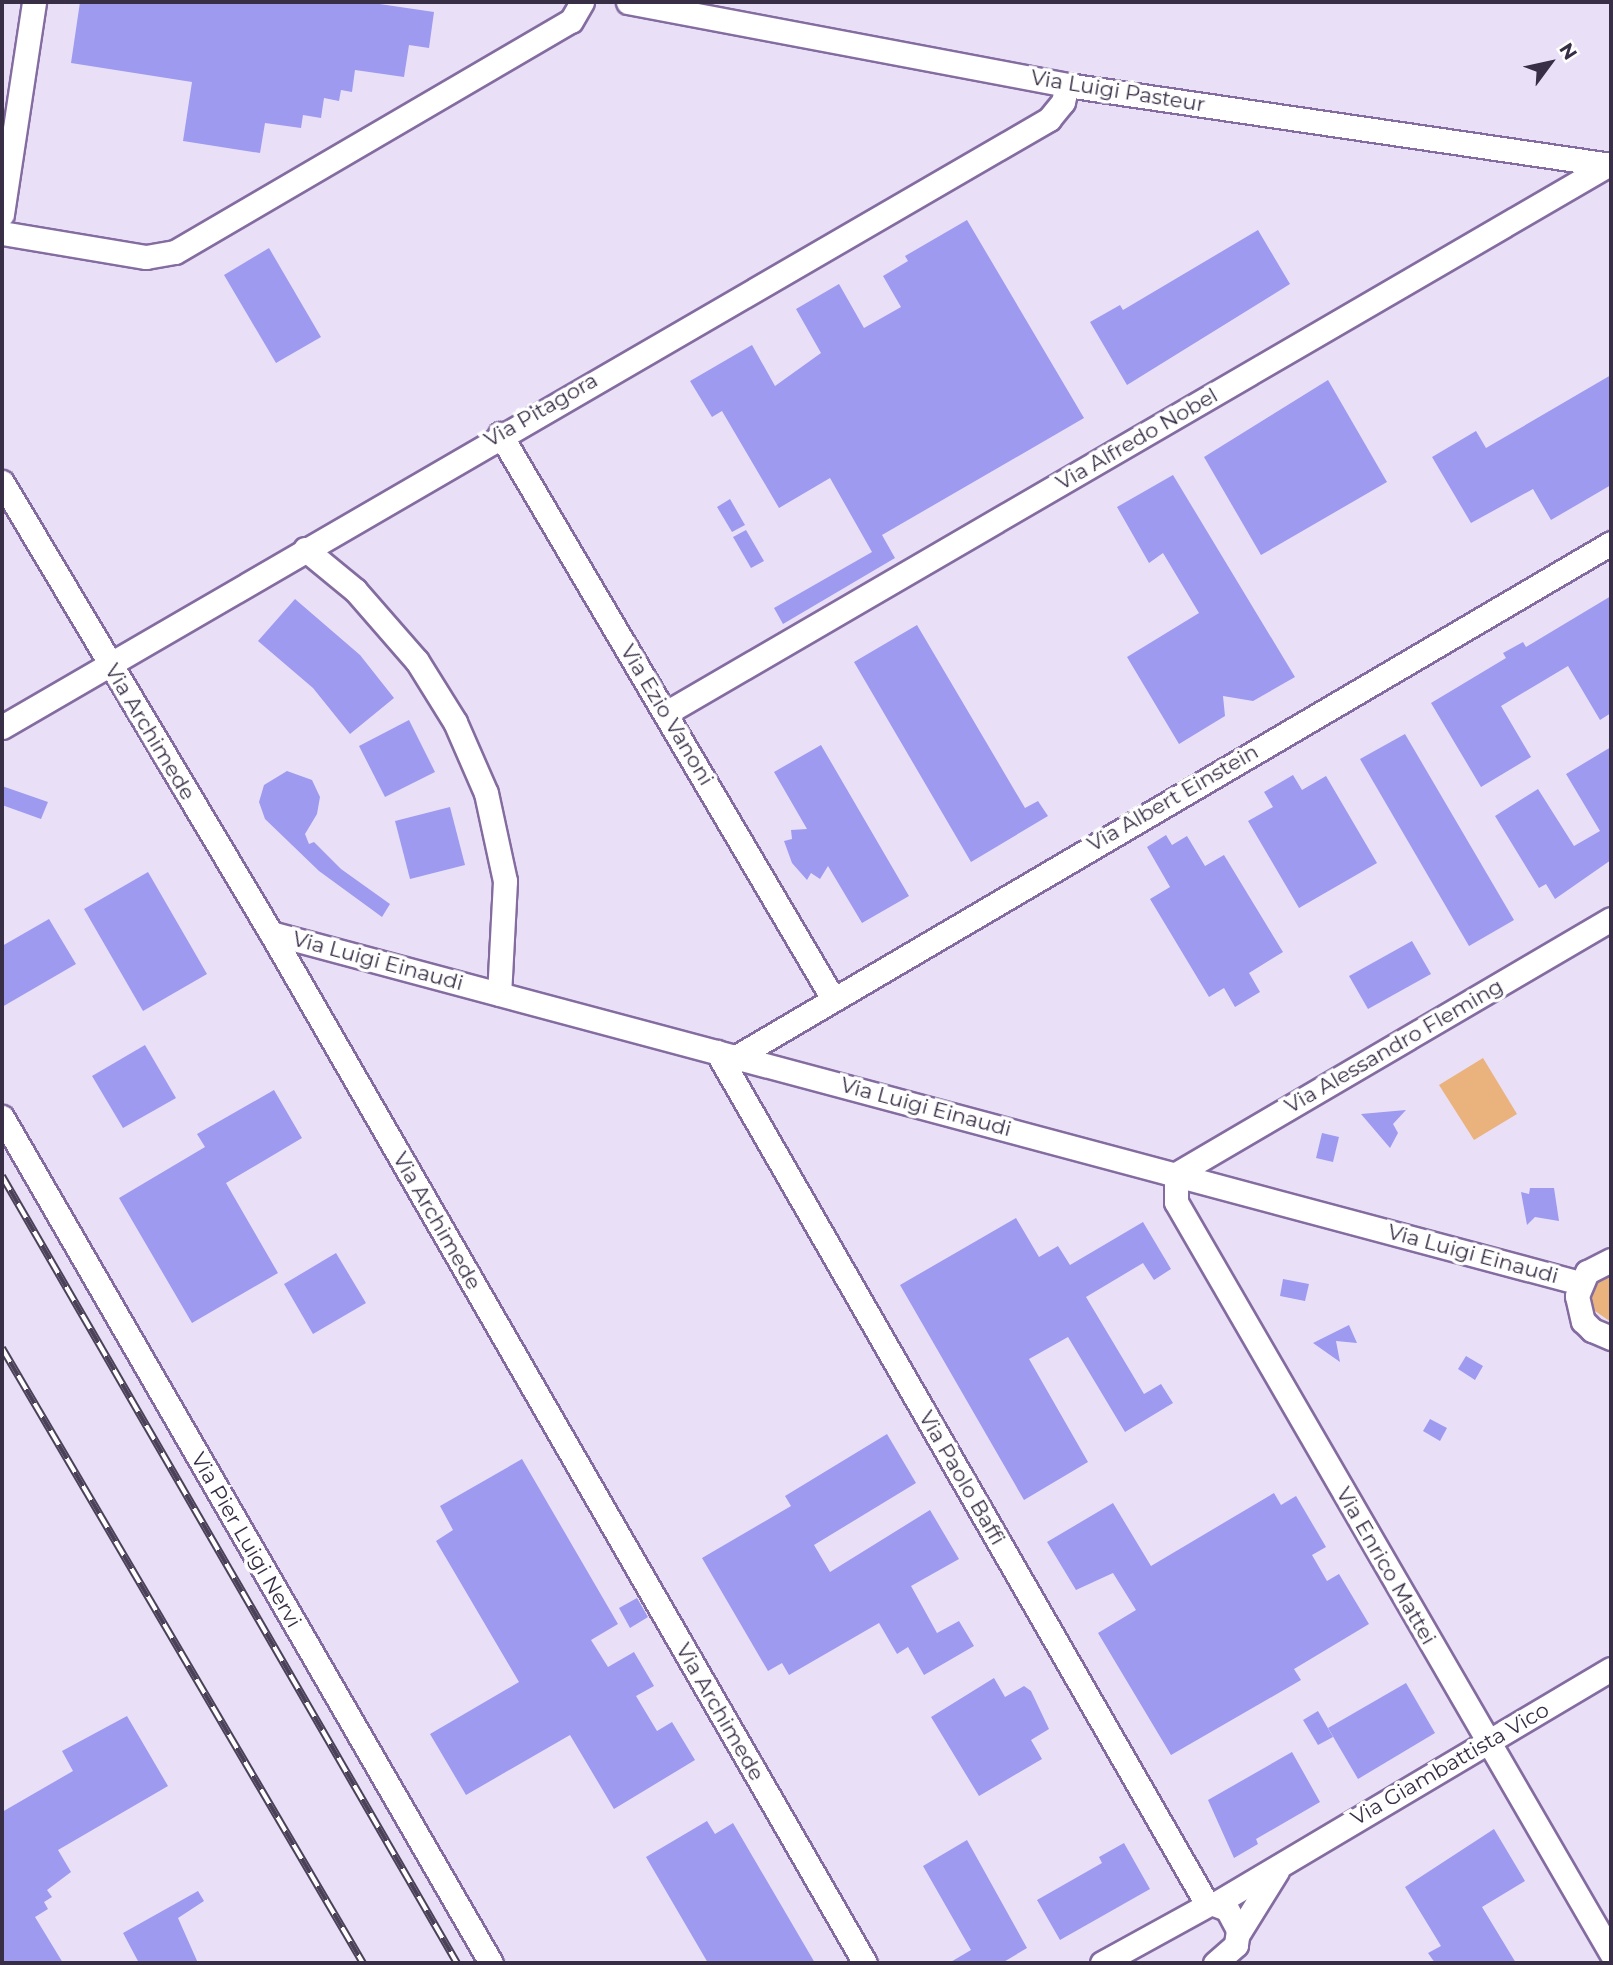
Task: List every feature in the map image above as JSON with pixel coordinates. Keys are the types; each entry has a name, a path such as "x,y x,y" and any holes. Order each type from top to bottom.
{"street":[{"path":"2,214 34,2"},
{"path":"2,233 146,257 174,252 572,21 583,2"},
{"name":"Via Luigi Pasteur","path":"628,2 1067,85 1610,165"},
{"name":"Via Pitagora","path":"2,727 500,434 1049,119 1063,102 1067,85"},
{"name":"Via Alfredo Nobel","path":"666,713 1610,165"},
{"name":"Via Ezio Vanoni","path":"500,434 832,997"},
{"name":"Via Archimede","path":"2,482 271,933 865,1963"},
{"name":"Via Albert Einstein","path":"726,1054 832,997 1611,542"},
{"path":"305,549 355,590 417,661 460,734 486,793 505,881 499,994"},
{"name":"Via Alessandro Fleming","path":"1176,1174 1611,919"},
{"name":"Via Luigi Einaudi","path":"271,933 1580,1283"},
{"name":"Via Paolo Baffi","path":"726,1054 1211,1904"},
{"name":"Via Pier Luigi Nervi","path":"2,1118 491,1963"},
{"name":"Via Enrico Mattei","path":"1176,1174 1176,1202 1611,1954"},
{"path":"1611,1260 1597,1264 1580,1283 1577,1296 1583,1321 1592,1330 1611,1338"},
{"name":"Via Giambattista Vico","path":"1211,1904 1611,1669"},
{"path":"1215,1963 1238,1949 1264,1886 1289,1859"},
{"path":"1102,1963 1211,1904 1231,1915 1238,1949"}],"shaded area":[{"path":"1483,1058 1517,1114 1474,1140 1439,1085"},
{"path":"1611,1273 1611,1322 1595,1311 1591,1296 1597,1281"}],"building":[{"path":"80,2 366,2 434,12 429,48 409,45 404,77 355,70 352,92 341,90 339,101 324,98 321,118 303,115 301,128 265,123 260,153 183,141 192,82 71,63"},
{"path":"967,220 1084,418 882,535 895,558 783,624 774,608 872,552 830,478 779,508 722,411 712,417 690,381 752,345 775,386 821,353 796,309 839,284 864,328 901,307 883,276 908,261 905,256"},
{"path":"1258,230 1290,284 1127,385 1090,322 1120,305 1123,310"},
{"path":"269,248 321,337 276,363 224,275"},
{"path":"1611,375 1611,485 1551,520 1533,489 1471,523 1432,457 1476,431 1486,448"},
{"path":"1328,380 1387,482 1261,555 1204,457"},
{"path":"1173,475 1295,677 1253,701 1223,696 1225,716 1179,744 1127,657 1199,613 1163,553 1149,563 1117,507"},
{"path":"730,499 745,525 732,532 717,507"},
{"path":"746,530 764,561 751,568 733,537"},
{"path":"1611,596 1611,713 1600,720 1568,666 1501,706 1531,757 1481,787 1431,703 1506,658 1503,653 1523,642 1526,647"},
{"path":"295,599 360,655 394,698 350,734 313,688 258,641"},
{"path":"917,625 1025,808 1038,801 1048,816 971,862 854,662"},
{"path":"409,720 435,772 385,797 359,746"},
{"path":"1405,734 1514,920 1469,946 1360,759"},
{"path":"821,745 909,896 862,923 828,866 820,879 811,873 807,880 792,863 784,841 792,839 791,830 807,829 774,772"},
{"path":"1611,747 1611,860 1555,899 1546,884 1539,888 1495,816 1538,789 1574,846 1600,831 1566,774"},
{"path":"287,771 312,780 320,797 317,814 305,834 309,844 314,842 341,869 390,904 382,917 319,871 265,819 259,802 264,785"},
{"path":"1293,775 1302,790 1326,776 1377,863 1299,908 1248,821 1273,807 1264,792"},
{"path":"2,786 48,802 41,819 2,805"},
{"path":"450,807 465,865 410,879 395,821"},
{"path":"1166,835 1172,845 1187,836 1205,866 1224,855 1283,952 1249,973 1260,992 1235,1007 1224,988 1209,997 1150,899 1170,887 1147,847"},
{"path":"148,872 207,974 143,1011 84,909"},
{"path":"49,919 76,964 2,1007 2,946"},
{"path":"1412,941 1431,974 1368,1009 1349,976"},
{"path":"145,1045 176,1098 123,1128 92,1076"},
{"path":"274,1090 302,1138 226,1183 278,1273 192,1323 119,1198 205,1147 197,1134"},
{"path":"1406,1110 1393,1124 1398,1133 1390,1148 1361,1114"},
{"path":"1322,1133 1339,1137 1333,1162 1316,1158"},
{"path":"1530,1188 1554,1188 1559,1221 1535,1217 1527,1225 1521,1192 1529,1194"},
{"path":"1016,1218 1039,1257 1058,1246 1070,1265 1143,1222 1171,1269 1154,1280 1143,1263 1086,1297 1144,1394 1161,1384 1173,1403 1125,1432 1068,1337 1029,1359 1088,1462 1024,1500 900,1285"},
{"path":"336,1253 366,1303 313,1334 284,1284"},
{"path":"1283,1279 1309,1284 1305,1301 1280,1296"},
{"path":"1349,1325 1357,1343 1336,1341 1340,1362 1313,1343"},
{"path":"1466,1356 1483,1366 1475,1380 1458,1369"},
{"path":"1430,1419 1447,1428 1440,1441 1423,1431"},
{"path":"887,1434 916,1483 814,1545 830,1572 930,1510 959,1559 911,1586 937,1633 959,1621 974,1646 924,1675 908,1647 897,1654 879,1623 789,1675 782,1663 768,1671 702,1558 791,1506 785,1496"},
{"path":"522,1459 618,1624 591,1640 608,1667 634,1652 654,1686 636,1696 657,1731 672,1722 695,1760 614,1809 570,1735 466,1795 430,1734 519,1682 436,1541 453,1530 440,1506"},
{"path":"1274,1493 1281,1505 1296,1496 1326,1547 1312,1555 1327,1581 1339,1574 1369,1624 1294,1669 1301,1680 1171,1755 1098,1633 1136,1610 1113,1573 1076,1590 1047,1542 1113,1503 1151,1566"},
{"path":"637,1598 648,1617 630,1628 619,1608"},
{"path":"994,1678 1005,1697 1024,1686 1031,1691 1049,1729 1031,1740 1042,1759 979,1796 931,1717"},
{"path":"1406,1683 1435,1733 1358,1779 1328,1728"},
{"path":"1318,1711 1333,1737 1318,1745 1303,1720"},
{"path":"127,1716 168,1786 58,1850 71,1872 47,1890 52,1897 44,1902 48,1909 35,1917 63,1963 2,1963 2,1812 73,1771 62,1751"},
{"path":"1292,1752 1320,1802 1256,1839 1258,1844 1234,1858 1208,1800"},
{"path":"707,1821 715,1834 733,1823 815,1963 708,1963 646,1857"},
{"path":"1494,1829 1525,1881 1482,1907 1516,1963 1435,1963 1428,1953 1441,1946 1405,1887"},
{"path":"967,1840 1027,1948 1002,1963 949,1963 971,1950 923,1866"},
{"path":"1124,1843 1150,1889 1060,1940 1037,1900 1102,1863 1099,1857"},
{"path":"198,1891 204,1901 178,1918 198,1963 139,1963 123,1933"}],"railway":[{"path":"2,1176 457,1963"},
{"path":"2,1348 363,1963"}]}
